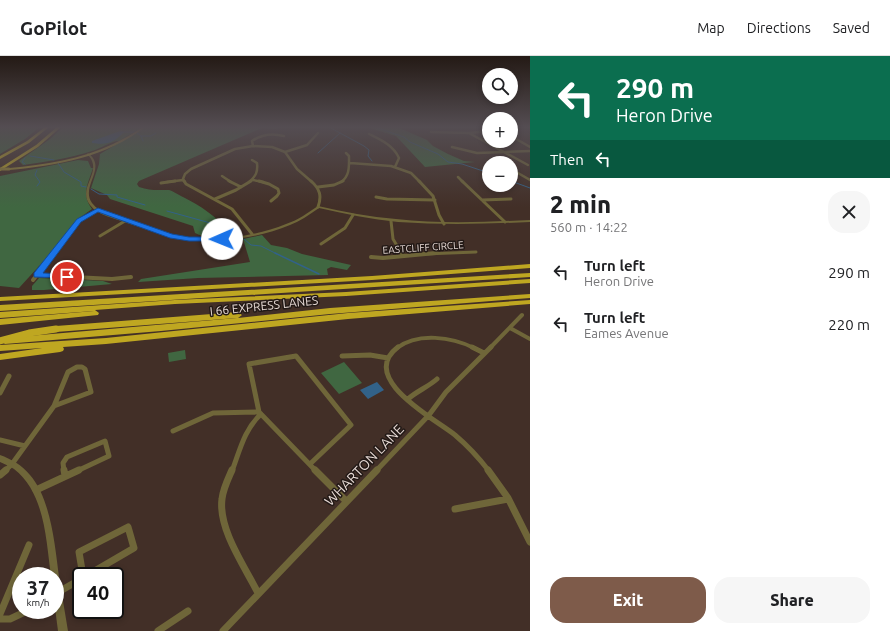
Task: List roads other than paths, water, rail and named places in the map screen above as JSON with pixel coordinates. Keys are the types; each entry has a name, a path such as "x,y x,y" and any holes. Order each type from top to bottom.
{"highway":[{"path":"0,163 17,154"},
{"path":"0,170 25,154"},
{"path":"0,298 40,298 187,288 391,277 530,266"},
{"path":"410,283 530,271"},
{"path":"0,308 410,283 530,274"},
{"name":"I 66 EXPRESS LANES","path":"0,314 390,291 530,281"},
{"path":"0,314 241,295 281,290"},
{"name":"I 66 EXPRESS LANES","path":"0,341 161,328 330,311 530,296"},
{"path":"0,322 239,299"},
{"path":"0,357 142,338 348,316 530,302"},
{"path":"0,341 29,333 56,329 243,315 330,311"},
{"path":"0,348 142,338"}],"main road":[{"path":"0,170 38,166 88,154"}],"street":[{"path":"88,154 93,158 96,164 88,191 88,196 90,204 98,210 125,221 165,234 189,239 222,239 252,234 290,223 307,215 318,207 321,198 318,187 297,169 286,154"},
{"path":"183,180 185,174 191,169 224,154"},
{"path":"318,187 335,184 345,179 349,173 350,163 349,156 347,154"},
{"path":"395,167 398,158 397,154"},
{"path":"507,154 528,165"},
{"path":"215,199 253,180 258,173 258,168 257,163 252,160"},
{"path":"350,163 395,167 407,171 415,176 435,200 439,215 444,224"},
{"path":"518,173 530,180"},
{"path":"222,176 241,187"},
{"path":"458,177 505,222"},
{"path":"161,183 183,180 190,186 236,212 252,234"},
{"path":"253,180 270,183 277,188 277,197 271,201"},
{"path":"376,198 435,200"},
{"path":"482,200 511,198"},
{"path":"318,207 390,221 444,224 530,221"},
{"path":"33,280 79,220 98,210"},
{"path":"321,244 345,228 353,215"},
{"path":"100,236 125,221"},
{"path":"390,221 393,239 403,255"},
{"name":"EASTCLIFF CIRCLE","path":"372,257 382,258 434,253 476,252"},
{"path":"37,275 112,279 131,277"},
{"name":"WHARTON LANE","path":"223,631 429,414 446,392 522,315"},
{"path":"510,328 530,339"},
{"path":"484,353 462,341 442,338 403,343 397,346 388,358 388,376 396,390 455,435 478,457 508,499 530,542"},
{"path":"342,356 370,355 388,358"},
{"path":"310,464 351,425 296,356 249,364 260,413 346,501"},
{"path":"0,475 12,464 54,406 68,372 77,367 82,367 85,369 91,392 54,406"},
{"path":"0,393 9,376"},
{"path":"408,399 417,391 432,384 437,379"},
{"path":"173,431 213,413 260,413"},
{"path":"258,593 227,531 222,511 222,499 245,432 260,413"},
{"path":"0,440 25,446"},
{"path":"36,490 109,456 105,441 67,457 63,463 65,476"},
{"path":"0,458 12,464 25,474 36,490 44,511 53,567"},
{"path":"455,509 508,499"},
{"path":"128,527 134,548 84,576 79,552 128,527"},
{"path":"0,614 29,545"},
{"path":"158,631 188,611"},
{"path":"0,619 12,618"},
{"path":"61,619 63,631"}],"water":[{"path":"377,382 384,390 368,399 360,390"}],"waterway":[{"path":"368,154 368,156 372,161"},
{"path":"438,154 448,162 462,164 482,171"},
{"path":"30,156 54,160"},
{"path":"25,158 22,162 25,164"},
{"path":"58,163 64,172 81,182 81,186 86,187"},
{"path":"37,170 35,175 40,182 37,186"},
{"path":"518,184 530,188"},
{"path":"91,189 99,194 117,195 117,197 145,205"},
{"path":"167,211 214,224 218,234"},
{"path":"244,239 251,245 261,246 275,253"},
{"path":"275,253 319,274"}]}
